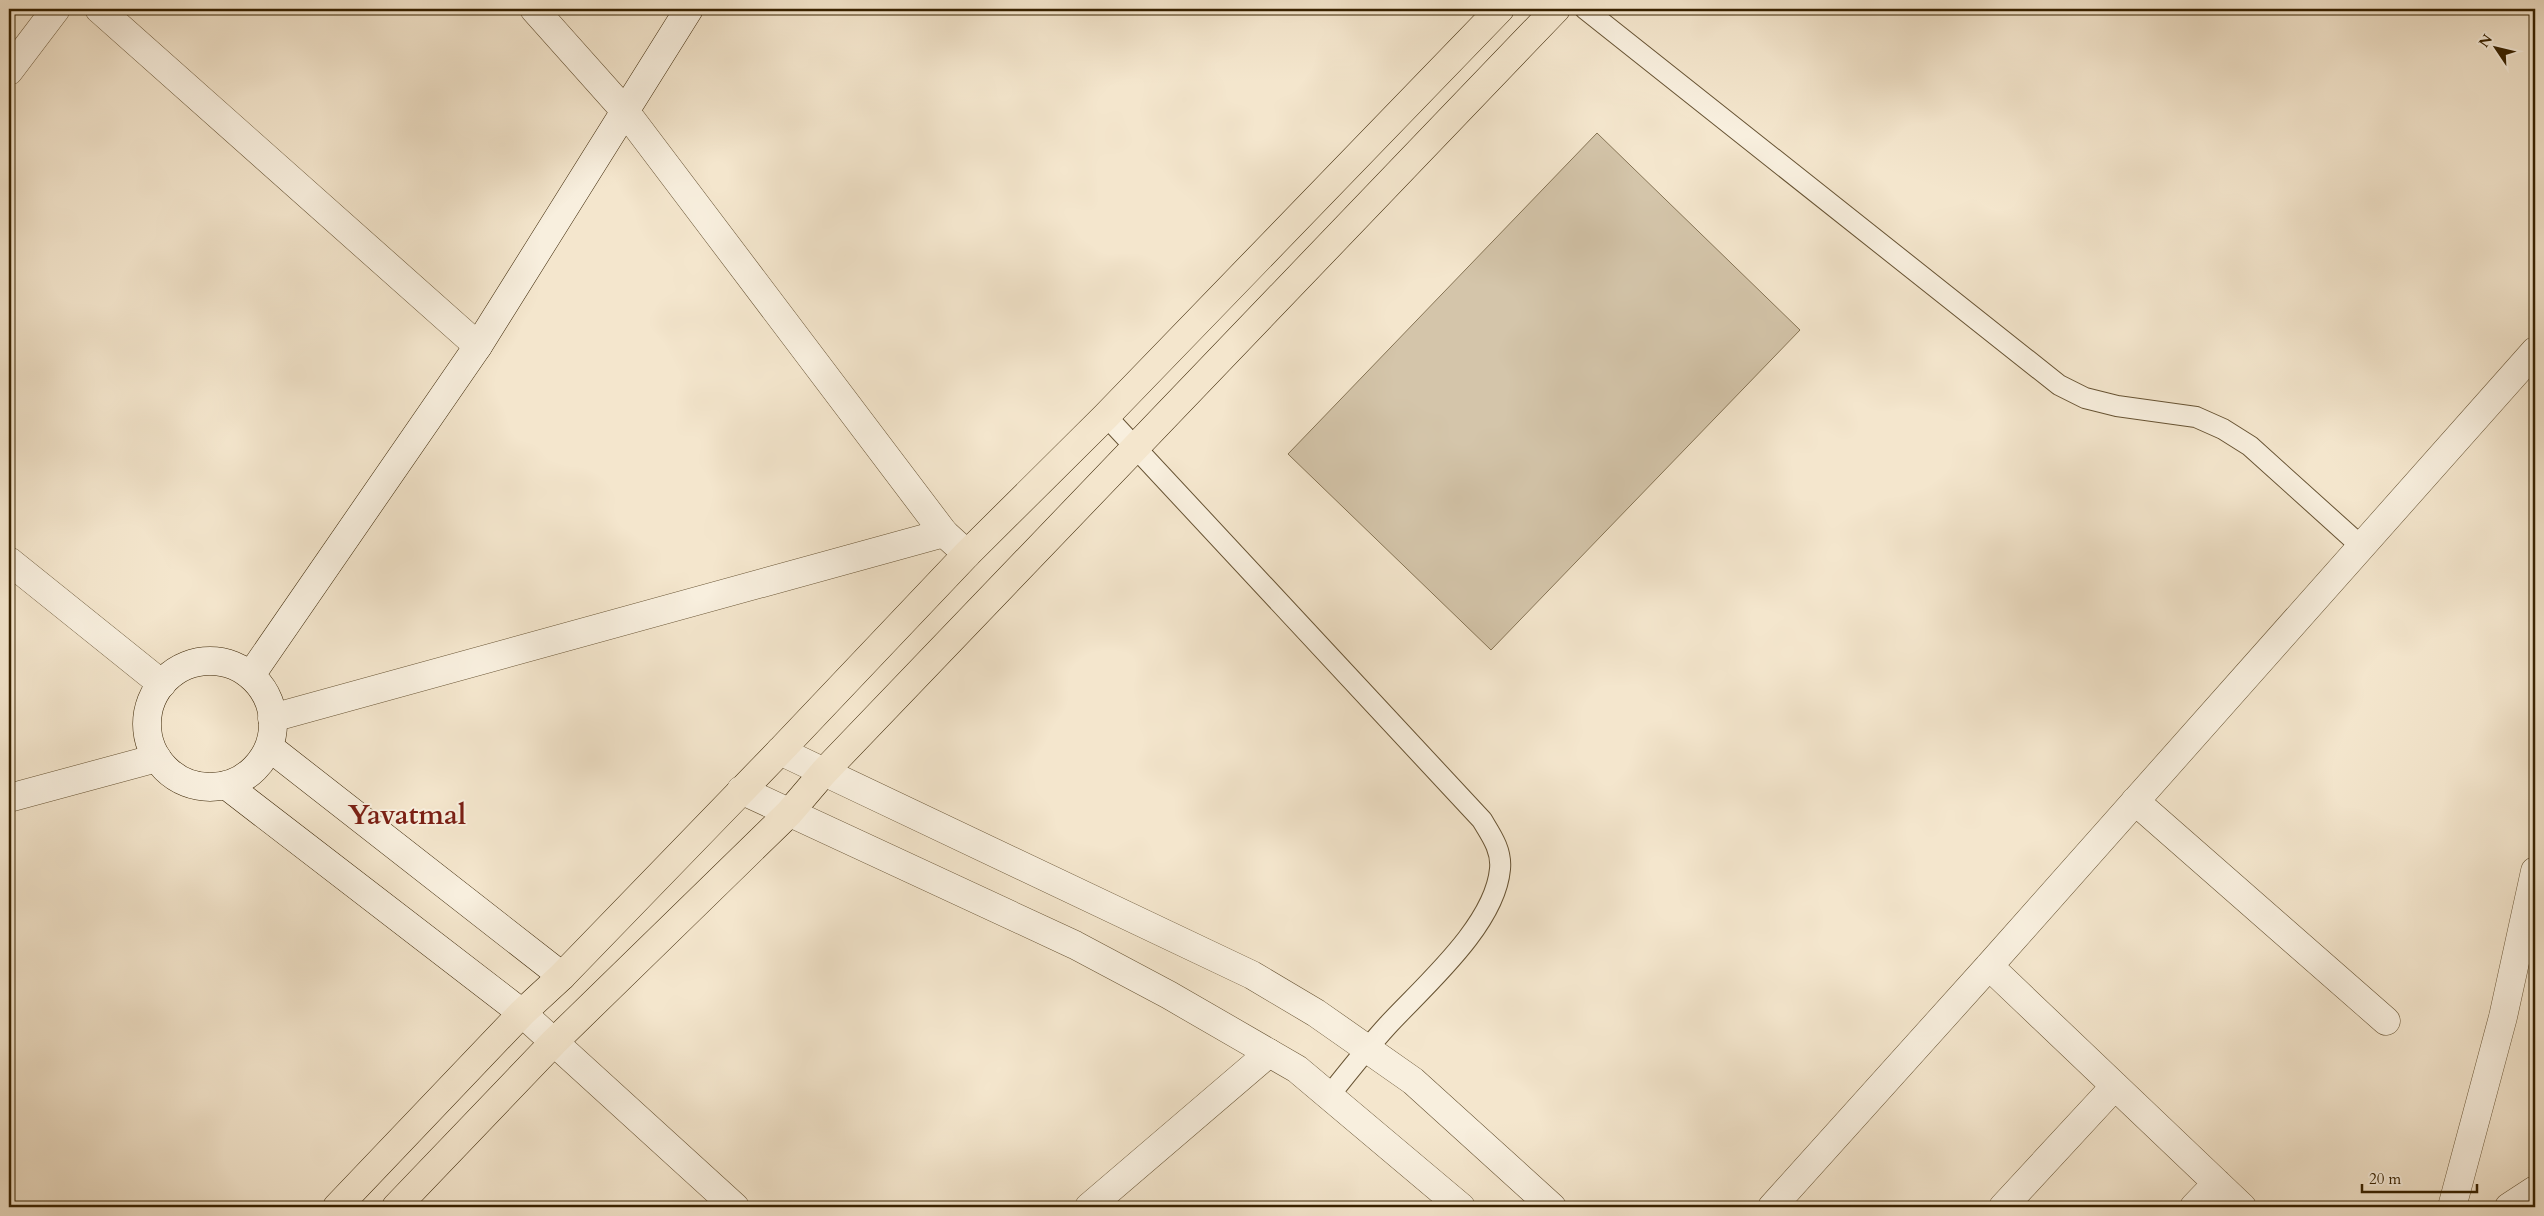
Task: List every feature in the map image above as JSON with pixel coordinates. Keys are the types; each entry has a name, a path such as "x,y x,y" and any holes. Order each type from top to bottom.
{"main road":[{"path":"337,1207 522,1013 562,976 780,751 967,554 1106,416 1500,9"},
{"path":"396,1207 554,1042 789,813 824,772 1556,9"}],"street":[{"path":"9,71 56,9"},
{"path":"99,9 478,346"},
{"path":"534,9 625,111 944,534 967,554"},
{"path":"250,675 478,346 689,9"},
{"path":"1772,1207 2535,352"},
{"path":"272,718 944,534"},
{"path":"9,561 162,684"},
{"path":"214,661 234,665 250,675 263,690 272,708 274,728 269,747 259,764 244,777 226,785 206,787 187,783 170,772 157,758 149,740 147,720 152,701 162,684 177,670 195,662 214,661"},
{"path":"269,747 562,976"},
{"path":"780,751 1252,975 1316,1013 1413,1081 1552,1207"},
{"path":"9,798 157,758"},
{"path":"226,785 522,1013 735,1207"},
{"path":"741,790 1074,946 1169,995 1297,1069 1461,1207"},
{"path":"2135,801 2386,1021"},
{"path":"2452,1207 2503,1017 2528,936 2535,870"},
{"path":"1989,966 2242,1207"},
{"path":"1088,1207 1269,1053"},
{"path":"2003,1207 2115,1086"},
{"path":"2194,1207 2217,1183"},
{"path":"2509,1207 2535,1190"}],"lane":[{"path":"1585,9 2059,386 2085,398 2117,406 2196,417 2224,429 2250,446 2362,547"},
{"path":"1106,416 1482,820 1498,847 1500,869 1492,900 1475,930 1367,1048 1329,1096"}],"shaded area":[{"path":"1597,133 1800,330 1491,650 1288,454"}],"district":[{"name":"Yavatmal","path":"407,814"}]}
